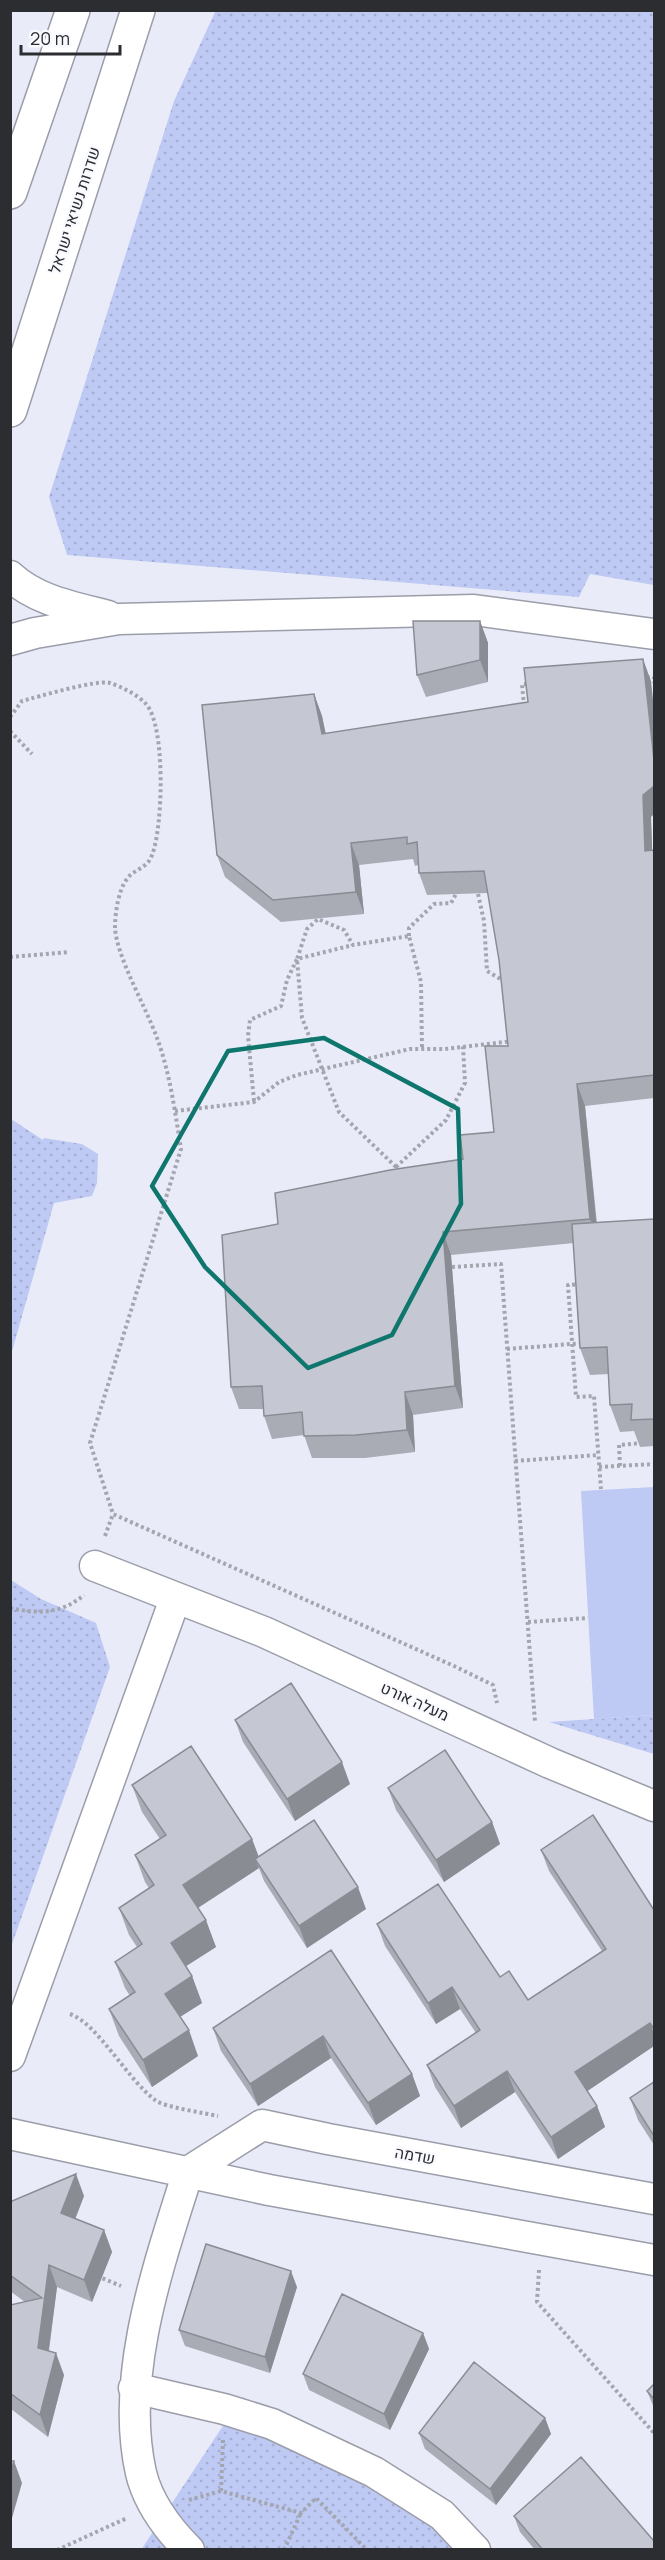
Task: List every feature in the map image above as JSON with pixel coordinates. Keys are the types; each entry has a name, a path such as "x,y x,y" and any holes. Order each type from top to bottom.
{"main road":[{"path":"10,192 73,10"},
{"name":"שדרות נשיאי ישראל","path":"10,410 138,10"}],"street":[{"path":"10,576 20,585 41,596 119,619"},
{"path":"10,640 34,633 119,619 474,610 654,634"},
{"name":"מעלה אורט","path":"95,1567 264,1632 550,1763 654,1806"},
{"path":"10,2056 174,1599"},
{"path":"189,2550 156,2509 141,2474 136,2437 134,2388 152,2298 188,2172 220,2154 262,2125"},
{"name":"שדמה","path":"262,2125 654,2199"},
{"path":"10,2134 270,2190 654,2260"},
{"path":"134,2388 224,2409 272,2424 374,2472 441,2515 475,2550"}],"path":[{"path":"643,678 654,677 654,683"},
{"path":"10,717 22,701 108,682 146,704 153,717 161,764 160,802 152,856 141,870 132,873 126,880 120,895 115,927 119,947 158,1039 175,1111 181,1149 90,1443 113,1514 95,1567 73,1604 58,1610 34,1613 10,1608"},
{"path":"525,707 522,684 533,684"},
{"path":"10,731 32,754"},
{"path":"422,1049 421,982 409,928 434,904 451,903 456,894"},
{"path":"478,894 484,921 487,971 507,982"},
{"path":"254,1102 248,1036 250,1020 281,1006 287,980 307,928 318,919 344,930 354,945"},
{"path":"297,959 354,945 409,936"},
{"path":"10,957 69,952"},
{"path":"297,959 302,1018 339,1112 396,1167 396,1175"},
{"path":"175,1111 254,1102 279,1082 322,1069 410,1049 513,1041"},
{"path":"396,1167 446,1120 465,1083 463,1046"},
{"path":"452,1267 501,1264 535,1723 526,1720"},
{"path":"585,1284 568,1284 576,1396 594,1396 601,1489"},
{"path":"507,1349 588,1343"},
{"path":"620,1466 619,1445 640,1443"},
{"path":"515,1461 598,1455"},
{"path":"599,1467 654,1464"},
{"path":"113,1514 493,1685 498,1710"},
{"path":"528,1622 588,1618"},
{"path":"70,2014 81,2018 122,2067 156,2102 262,2125"},
{"path":"542,2240 537,2302 654,2433"},
{"path":"86,2272 152,2298"},
{"path":"224,2409 222,2491 301,2513"},
{"path":"284,2550 301,2513 316,2498 367,2550"},
{"path":"57,2550 120,2521 156,2509"}],"highlighted area":[{"path":"324,1038 458,1109 461,1204 392,1335 308,1368 205,1267 152,1186 228,1051"}],"shaded area":[{"path":"216,10 654,11 654,585 590,574 579,597 67,555 49,497 174,101"},
{"path":"11,1119 43,1140 44,1138 82,1144 98,1154 97,1183 92,1196 54,1203 11,1355"},
{"path":"654,1487 654,1715 594,1719 581,1491"},
{"path":"11,1580 41,1599 96,1623 110,1667 11,1947"},
{"path":"654,1715 654,1754 549,1722"},
{"path":"242,2397 455,2509 493,2549 141,2550"}],"building":[{"path":"413,621 480,621 480,660 417,675"},
{"path":"643,659 654,760 654,786 643,795 645,851 654,850 654,1075 577,1084 590,1219 443,1232 455,1386 405,1392 407,1430 356,1435 304,1436 302,1412 264,1416 262,1386 231,1387 222,1235 278,1224 275,1193 390,1170 463,1159 460,1135 494,1132 485,1046 508,1046 499,960 484,871 419,873 417,842 407,844 407,837 351,843 356,892 273,900 217,855 202,705 314,694 322,734 528,702 524,668"},
{"path":"654,1219 654,1419 631,1420 632,1404 610,1405 607,1347 580,1348 572,1224"},
{"path":"291,1683 342,1762 287,1799 235,1720"},
{"path":"191,1746 252,1839 183,1885 206,1920 171,1943 192,1976 165,1994 189,2030 143,2060 109,2009 135,1992 115,1962 142,1944 119,1908 154,1885 135,1855 166,1835 132,1785"},
{"path":"445,1750 492,1822 436,1860 388,1788"},
{"path":"593,1815 654,1910 654,2029 650,2023 575,2072 597,2106 551,2137 507,2071 454,2106 427,2065 480,2030 452,1987 428,2003 377,1924 438,1884 500,1977 509,1971 528,2000 606,1949 541,1850"},
{"path":"314,1820 358,1887 299,1926 255,1859"},
{"path":"331,1950 412,2074 368,2103 323,2036 250,2084 213,2028"},
{"path":"654,2082 654,2136 630,2098"},
{"path":"76,2174 61,2213 104,2230 84,2280 49,2265 38,2348 56,2353 40,2415 10,2393 10,2305 42,2298 10,2275 10,2205 12,2201"},
{"path":"206,2244 291,2271 265,2357 179,2330"},
{"path":"342,2294 423,2333 384,2414 303,2374"},
{"path":"474,2362 545,2418 490,2489 419,2433"},
{"path":"654,2384 654,2399 647,2391"},
{"path":"581,2457 654,2541 654,2550 543,2550 514,2516"},
{"path":"10,2461 14,2461 10,2474"}]}
